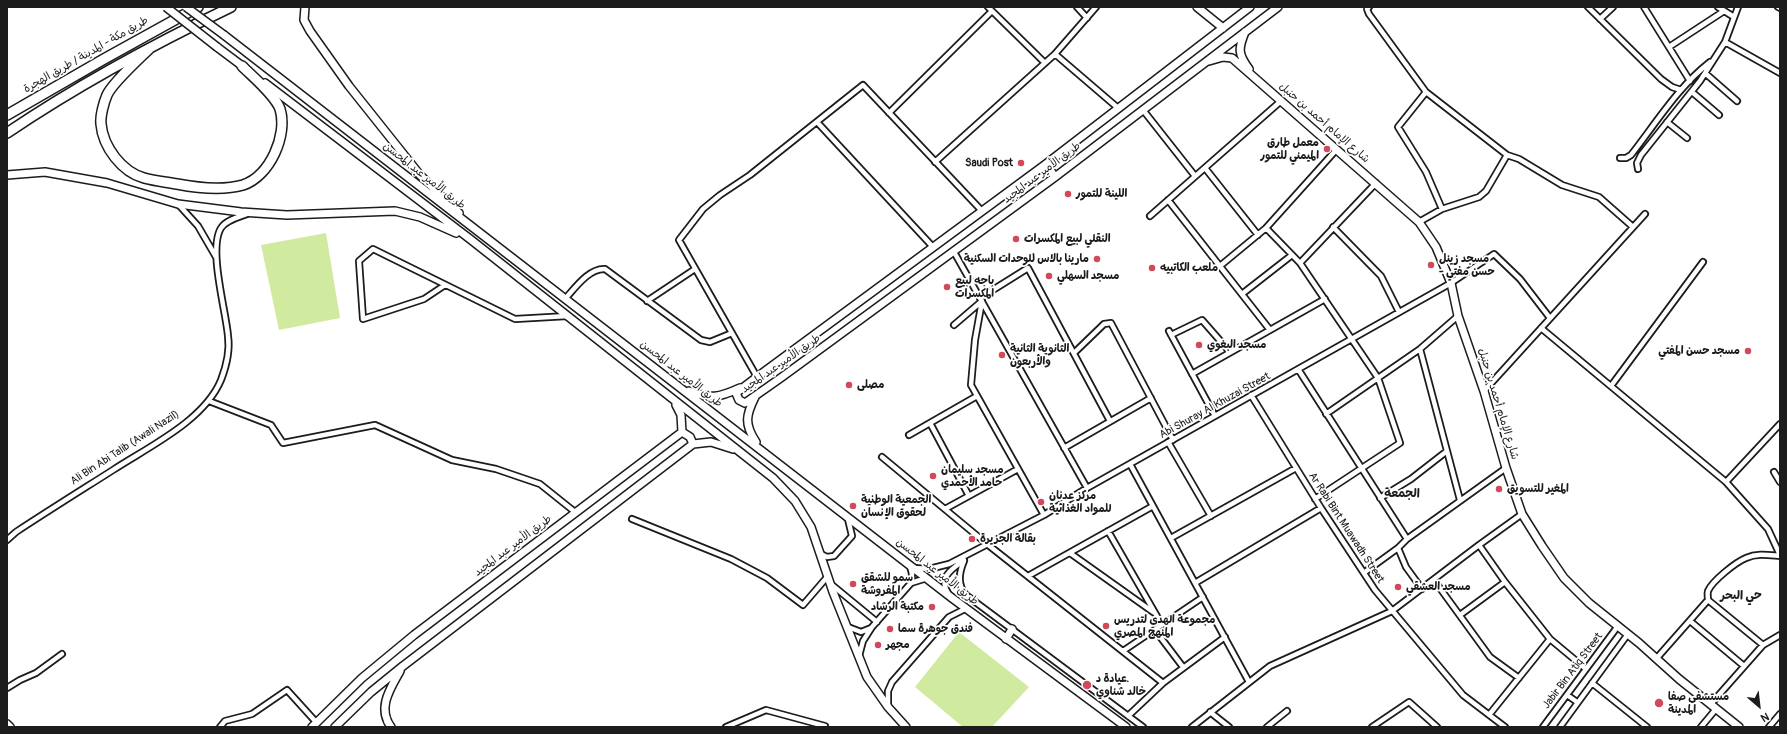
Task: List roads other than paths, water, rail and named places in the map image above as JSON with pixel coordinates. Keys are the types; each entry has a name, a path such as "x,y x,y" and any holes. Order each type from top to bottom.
{"highway":[{"name":"طريق مكة - المدينة / طريق الهجرة","path":"7,115 198,7"},
{"path":"7,133 35,114 150,48 231,7"},
{"path":"150,48 128,70 108,94 100,123 110,152 127,168 143,178 198,188 229,188 245,184 263,170 272,160 281,141 282,125 280,109 270,95 242,66"},
{"path":"7,110 26,103"}],"main road":[{"name":"طريق الأمير عبد المحسن","path":"166,7 470,239 773,478 795,501 810,527 867,677 888,706 906,727"},
{"name":"طريق الأمير عبد المحسن","path":"186,7 320,108 434,199 683,389 965,609 1126,727"},
{"path":"304,7 304,20 310,31 372,117 420,175 475,229"},
{"path":"1197,7 1223,28"},
{"name":"طريق الأمير عبد المجيد","path":"1250,7 1046,164 736,392 739,400 745,403 756,396 954,252 1278,7"},
{"path":"1245,32 1241,42 1240,52 1243,61 1254,77"},
{"path":"1205,62 1223,57 1232,58 1254,77"},
{"name":"شارع الإمام أحمد بن حنبل","path":"1254,77 1419,222 1436,247 1451,283 1458,316 1484,391 1506,468 1522,514 1564,578 1589,603 1739,727"},
{"path":"1046,164 1055,177"},
{"path":"7,175 45,172 107,183 178,204 250,213 287,215 395,211 420,217 470,239"},
{"path":"683,389 703,396 715,397 747,384"},
{"path":"756,396 748,416 747,425 750,434 759,448"},
{"path":"674,401 681,415 682,432 690,437 693,444"},
{"name":"طريق الأمير عبد المجيد","path":"314,725 362,678 414,635 682,432"},
{"path":"335,727 371,692 403,666 693,444 711,442 738,450"},
{"path":"1006,639 1012,629"},
{"path":"391,727 386,720 384,705 389,689 403,666"},
{"path":"7,724 10,727"}],"street":[{"path":"1077,7 1087,18"},
{"path":"935,162 1055,54 1096,7"},
{"path":"1369,7 1367,9 1368,14 1426,92 1507,155 1519,159 1562,185 1599,198 1633,227"},
{"path":"1588,7 1661,79 1672,87 1681,90"},
{"path":"1600,19 1612,7"},
{"path":"1644,7 1690,81"},
{"path":"1718,7 1734,17"},
{"path":"1638,169 1637,163 1641,155 1692,92 1725,42 1738,7"},
{"path":"889,113 990,9 1045,63"},
{"path":"1669,47 1724,11"},
{"path":"1725,42 1780,73"},
{"path":"1055,54 1118,108"},
{"path":"1620,158 1626,158 1631,155 1681,90 1713,61"},
{"path":"1705,73 1736,101"},
{"path":"756,377 679,240 690,223 703,209 720,195 750,176 863,85 982,211"},
{"path":"1426,92 1398,127 1426,172 1442,209"},
{"path":"1692,92 1719,115"},
{"path":"1150,216 1281,101"},
{"path":"1143,110 1195,176"},
{"path":"817,122 933,247"},
{"path":"1667,122 1687,138"},
{"path":"1220,266 1266,228 1337,149"},
{"path":"1419,222 1442,209 1479,197 1486,191 1507,155"},
{"path":"1205,168 1258,235"},
{"path":"1300,263 1376,183"},
{"path":"1168,200 1270,330"},
{"path":"178,204 198,226 216,257"},
{"path":"216,257 221,228 228,222 250,213"},
{"path":"1484,391 1645,214"},
{"path":"1333,227 1381,276 1399,312"},
{"path":"1266,228 1300,263 1378,378 1400,443 1315,498"},
{"path":"445,285 424,299 363,319 359,261 373,249 445,285 515,320 568,316"},
{"path":"954,252 1087,488"},
{"name":"Abi Shuray Al Khuzai Street","path":"987,544 1044,515 1087,488 1451,283 1494,254 1520,279 1550,318"},
{"path":"1242,294 1292,255"},
{"name":"Ali Bin Abi Talib (Awali Nazil)","path":"7,540 22,528 184,424 209,401 220,381 227,360 229,337 216,257"},
{"path":"1611,386 1703,262"},
{"path":"565,299 590,274 601,268 611,273 701,340 710,342 732,333"},
{"path":"954,325 981,300 1028,268 1110,421"},
{"path":"647,301 695,269"},
{"path":"1192,374 1325,299"},
{"path":"981,300 975,340 971,385 1044,515"},
{"path":"1326,414 1420,349 1458,316"},
{"path":"1215,416 1170,333 1202,320 1230,352"},
{"path":"1074,353 1104,324 1111,323 1173,440"},
{"path":"1541,328 1726,482 1768,529 1780,556"},
{"path":"1420,349 1460,500"},
{"path":"1298,369 1406,539"},
{"path":"909,435 978,396"},
{"name":"Ar Rabi Bint Muawadh Street","path":"1251,396 1321,508 1376,590 1392,611 1463,695 1505,727"},
{"path":"1064,448 1151,398"},
{"path":"209,401 271,425 283,443 375,425 452,460 496,469 540,484 575,512"},
{"path":"930,423 969,496"},
{"path":"1726,482 1780,424"},
{"path":"1168,442 1211,516"},
{"path":"1380,498 1411,479 1447,451"},
{"path":"882,457 987,544 1163,683"},
{"path":"1130,464 1249,682"},
{"path":"1171,538 1296,468"},
{"path":"1365,572 1398,548 1406,539 1506,468"},
{"path":"945,509 1018,469"},
{"path":"1774,472 1780,482"},
{"path":"1028,576 1153,506"},
{"path":"1195,583 1321,508"},
{"path":"1192,727 1270,666 1392,611 1522,514"},
{"path":"821,554 834,556 852,536 850,524 846,516"},
{"path":"632,519 731,559 767,578 803,605 828,576"},
{"path":"1108,531 1162,625"},
{"path":"952,598 945,588 944,580 947,574 987,544"},
{"path":"911,583 911,567 929,569 939,568 987,544"},
{"path":"1479,545 1505,582 1550,639 1586,669"},
{"path":"1398,548 1406,567 1422,589"},
{"path":"1070,552 1154,612"},
{"path":"1656,659 1708,600 1708,592 1712,584 1737,562 1746,558 1764,554 1780,556"},
{"path":"964,561 959,578 960,588 966,595 1143,727"},
{"path":"859,656 863,640 872,627 911,583 927,578"},
{"path":"1434,580 1490,657 1519,678"},
{"path":"1460,615 1505,582"},
{"path":"831,585 877,622"},
{"path":"1123,651 1203,597"},
{"path":"1708,600 1763,645"},
{"path":"888,706 888,692 892,682 949,617 965,609"},
{"path":"1690,621 1744,666"},
{"name":"Jabir Bin Atiq Street","path":"1543,727 1618,626"},
{"path":"848,627 861,632 872,627"},
{"path":"1155,630 1184,667"},
{"name":"Jabir Bin Atiq Street","path":"1560,727 1628,634"},
{"path":"1701,727 1713,707 1744,666 1763,645 1780,635"},
{"path":"1128,716 1163,683 1225,637"},
{"path":"1489,715 1550,639"},
{"path":"7,688 36,673 62,654"},
{"path":"1592,682 1645,726"},
{"path":"220,727 225,721 252,714 287,690 314,725"},
{"path":"1567,695 1577,702"},
{"path":"1372,727 1409,702 1437,727"},
{"path":"726,727 766,710 826,727"},
{"path":"1267,727 1287,711"},
{"path":"1210,712 1229,727"},
{"path":"1769,727 1780,714"}],"place":[{"name":"معمل طارق الميمني للتمور","path":"1327,149"},
{"name":"Saudi Post","path":"1021,163"},
{"name":"اللينة للتمور","path":"1068,194"},
{"name":"النقلي لبيع المكسرات","path":"1016,239"},
{"name":"مارينا بالاس للوحدات السكنية","path":"1097,259"},
{"name":"مسجد زينل - حسن مفتي","path":"1431,265"},
{"name":"ملعب الكاتبيه","path":"1152,268"},
{"name":"مسجد السهلي","path":"1049,276"},
{"name":"باجه لبيع المكسرات","path":"947,287"},
{"name":"مسجد البغوي","path":"1199,345"},
{"name":"مسجد حسن المفتي","path":"1748,351"},
{"name":"الثانوية الثانية والأربعون","path":"1002,355"},
{"name":"مصلى","path":"849,385"},
{"name":"مسجد سليمان حامد الأحمدي","path":"933,476"},
{"name":"المغير للتسويق","path":"1499,489"},
{"name":"مركز عدنان للمواد الغذائية","path":"1041,502"},
{"name":"الجمعية الوطنية لحقوق الإنسان","path":"853,506"},
{"name":"بقالة الجزيرة","path":"972,539"},
{"name":"سمو للشقق المفروشة","path":"853,584"},
{"name":"مسجد العشقي","path":"1398,587"},
{"name":"مكتبة الرشاد","path":"932,607"},
{"name":"مجموعة الهدى لتدريس المنهج المصري","path":"1106,626"},
{"name":"فندق جوهرة سما","path":"890,629"},
{"name":"مجهر","path":"878,645"},
{"name":"عيادة د. خالد شناوي","path":"1087,685"},
{"name":"مستشفی صفا المدینة","path":"1659,703"}],"district":[{"name":"الجمعة","path":"1402,494"},
{"name":"حي البحر","path":"1741,596"}]}
